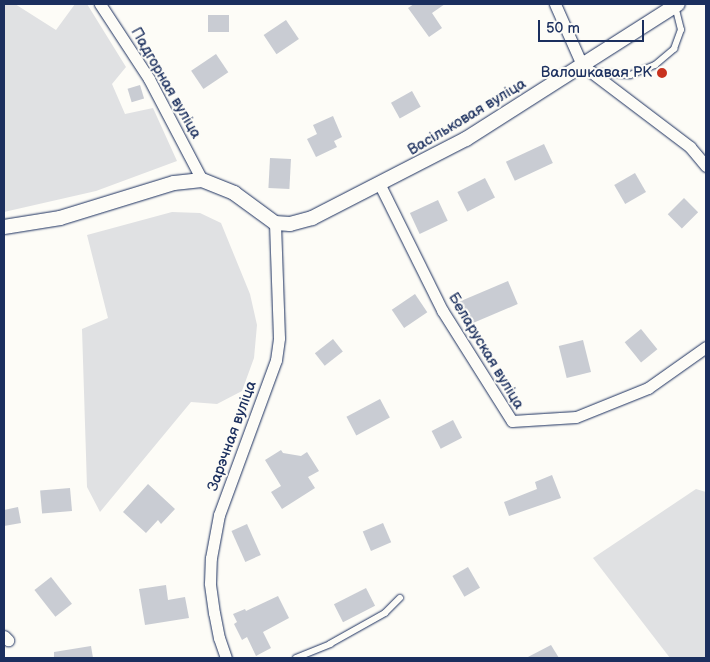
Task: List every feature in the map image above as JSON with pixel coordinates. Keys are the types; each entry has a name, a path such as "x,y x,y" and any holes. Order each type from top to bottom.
{"street":[{"name":"Падгорная вуліца","path":"100,4 149,79 173,121 202,180"},
{"path":"555,4 587,68 690,147 706,166"},
{"name":"Васільковая вуліца","path":"275,222 290,224 312,218 380,185 466,139 587,68 676,5"},
{"path":"4,227 60,218 174,183 202,180 234,193 275,222"},
{"name":"Беларуская вуліца","path":"380,185 442,310 512,422 576,417 648,388 706,347"},
{"name":"Зарэчная вуліца","path":"226,658 219,638 214,613 210,583 211,558 219,515 276,360 279,338 275,222"}],"lane":[{"path":"587,68 630,75 655,65 674,49 681,30 676,5"},
{"path":"296,658 330,644 377,617 400,598"}],"shaded area":[{"path":"4,4 15,4 56,30 75,4 87,4 126,67 112,84 125,114 153,108 177,161 96,191 4,212"},
{"path":"172,212 200,213 221,223 250,294 257,325 254,358 242,391 217,404 191,402 100,512 87,487 82,329 108,318 87,235"},
{"path":"696,489 706,492 706,658 670,658 593,558"}],"building":[{"path":"414,4 445,4 432,13 442,28 429,37 408,8"},
{"path":"208,15 229,15 229,32 208,32"},
{"path":"286,20 299,39 276,54 264,35"},
{"path":"216,54 228,72 203,89 191,71"},
{"path":"140,85 144,98 132,102 128,89"},
{"path":"412,91 421,107 400,118 391,103"},
{"path":"333,116 342,137 334,141 337,147 316,157 307,139 317,134 313,125"},
{"path":"544,144 553,163 515,181 506,162"},
{"path":"270,158 291,159 289,189 268,188"},
{"path":"635,173 646,192 625,204 614,185"},
{"path":"485,178 495,198 467,212 457,192"},
{"path":"684,198 698,212 682,228 668,214"},
{"path":"438,200 448,221 420,234 410,213"},
{"path":"508,281 518,304 467,326 457,302"},
{"path":"415,294 427,312 404,328 392,310"},
{"path":"641,329 657,349 641,362 625,342"},
{"path":"333,339 343,352 325,366 315,353"},
{"path":"583,340 591,372 567,378 559,346"},
{"path":"380,399 390,418 356,435 346,417"},
{"path":"453,420 462,438 441,449 432,431"},
{"path":"281,450 283,453 301,456 307,452 319,471 308,477 315,488 282,509 271,492 281,486 265,460"},
{"path":"552,475 561,498 509,516 504,502 537,489 535,482"},
{"path":"148,484 175,509 161,524 158,520 146,533 123,512"},
{"path":"70,488 72,511 42,514 40,491"},
{"path":"18,507 21,523 4,526 4,510"},
{"path":"383,523 391,542 371,551 363,532"},
{"path":"247,524 261,555 245,562 231,531"},
{"path":"468,567 480,588 464,597 452,576"},
{"path":"51,577 72,604 55,617 34,590"},
{"path":"166,585 168,600 185,597 189,618 145,625 139,589"},
{"path":"366,588 375,606 343,622 334,604"},
{"path":"278,596 289,618 263,632 271,648 256,656 247,637 242,640 234,624 237,622 233,614 245,609 246,611"},
{"path":"551,645 559,658 526,658"},
{"path":"91,646 93,658 54,658 54,652"}],"place":[{"name":"Валошкавая РК","path":"662,73"}]}
